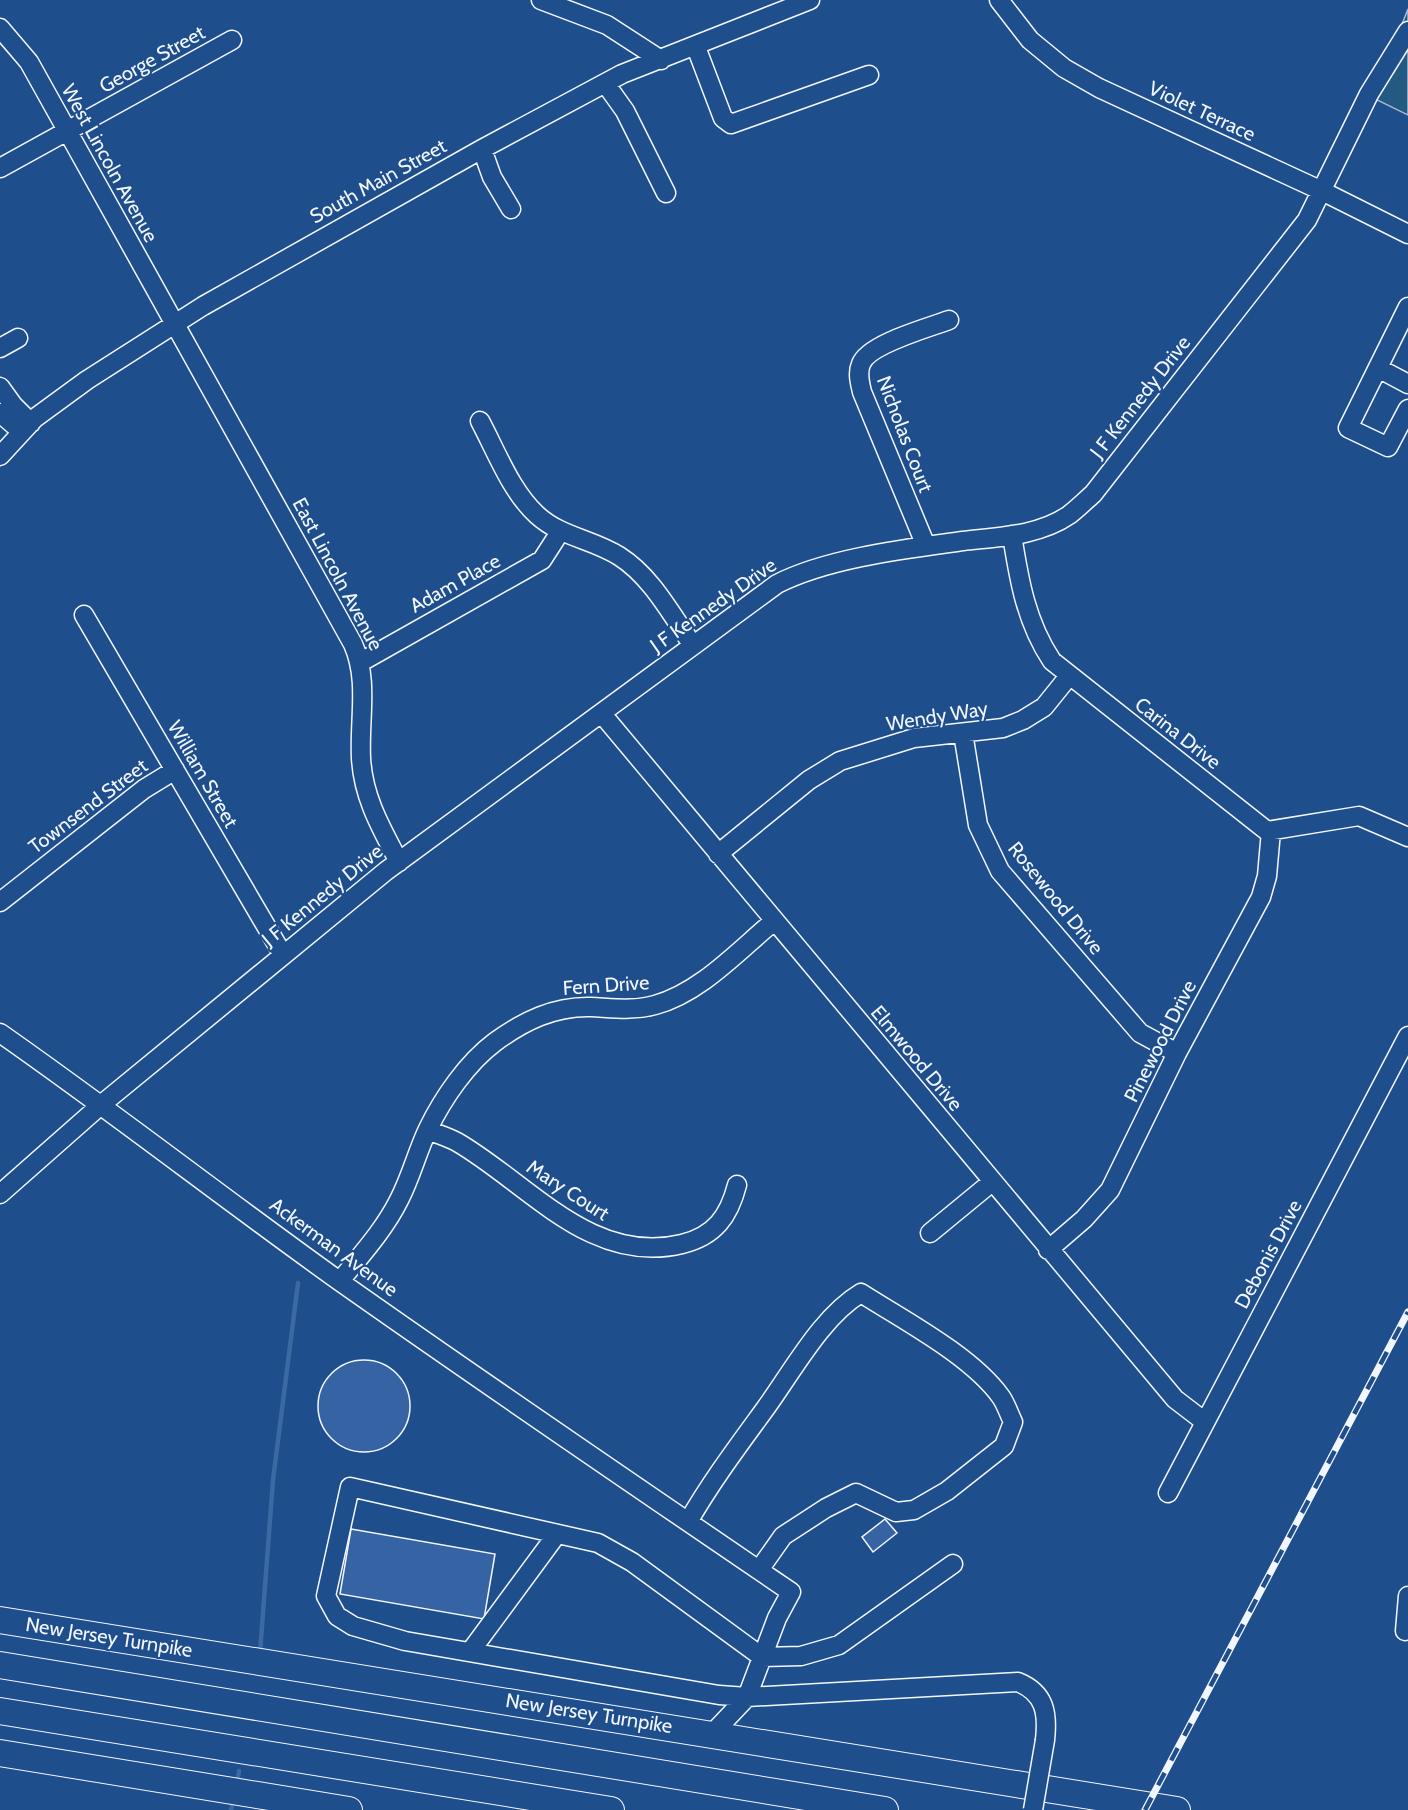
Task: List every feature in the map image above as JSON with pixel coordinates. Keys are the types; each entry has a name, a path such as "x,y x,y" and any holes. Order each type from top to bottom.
{"highway":[{"name":"New Jersey Turnpike","path":"0,1620 713,1733 1177,1810"},
{"path":"0,1665 885,1810"},
{"path":"0,1711 611,1810"},
{"path":"0,1753 349,1810"}],"street":[{"path":"542,0 607,25 661,60"},
{"name":"South Main Street","path":"0,456 27,427 87,380 203,306 605,82 810,0"},
{"name":"Violet Terrace","path":"999,0 1030,40 1064,68 1100,88 1322,191 1408,234"},
{"name":"West Lincoln Avenue","path":"0,27 29,62 66,133 176,324"},
{"name":"J F Kennedy Drive","path":"0,1194 102,1104 399,862 602,714 692,644 777,584 801,571 926,546 1012,535 1040,528 1068,516 1093,494 1307,220 1369,94 1408,31"},
{"name":"George Street","path":"0,168 232,40"},
{"path":"696,47 723,118 731,124 869,75"},
{"path":"605,82 626,111 666,193"},
{"path":"482,149 492,177 511,209"},
{"path":"1408,307 1348,428 1388,447 1408,409"},
{"name":"Nicholas Court","path":"926,546 862,392 858,376 861,363 872,350 949,320"},
{"name":"East Lincoln Avenue","path":"176,324 361,662 361,759 364,785 373,813 399,862"},
{"path":"0,348 18,338"},
{"path":"1378,368 1408,384"},
{"path":"0,387 27,427"},
{"path":"0,413 27,427"},
{"path":"480,421 521,499 560,532 595,543 620,557 644,576 692,644"},
{"name":"Adam Place","path":"361,662 542,560 560,532"},
{"name":"Carina Drive","path":"1012,535 1022,595 1031,624 1052,661 1267,831 1271,831"},
{"name":"William Street","path":"84,615 283,955"},
{"name":"Wendy Way","path":"718,854 809,780 840,761 914,738 1003,728 1023,720 1044,707 1069,676"},
{"name":"Elmwood Drive","path":"602,714 1048,1250 1175,1399 1205,1422"},
{"name":"Rosewood Drive","path":"963,733 978,825 1000,871 1140,1033 1177,1053"},
{"name":"Townsend Street","path":"0,902 144,789 175,770"},
{"path":"1271,831 1359,816 1408,837"},
{"name":"Pinewood Drive","path":"1048,1250 1084,1219 1110,1190 1177,1053 1261,897 1267,876 1271,831"},
{"name":"Fern Drive","path":"340,1281 387,1222 413,1171 428,1130 445,1099 492,1044 519,1026 561,1009 627,1010 654,1006 677,997 699,983 773,922"},
{"name":"Ackerman Avenue","path":"0,1033 102,1104 340,1281 644,1493 791,1592 777,1618 762,1657"},
{"name":"Debonis Drive","path":"1168,1493 1408,1036"},
{"name":"Mary Court","path":"428,1130 456,1141 576,1226 608,1242 642,1248 671,1247 696,1241 719,1225 731,1208 737,1185"},
{"path":"930,1233 992,1182"},
{"path":"688,1522 713,1478 789,1373 844,1303 861,1293 935,1340 976,1372 1001,1397 1013,1422 1004,1446 947,1491 914,1510 896,1512 856,1493 826,1508 783,1536 759,1570"},
{"path":"953,1564 839,1645 801,1656 762,1657 632,1562 598,1543 350,1487 326,1596 337,1616 353,1626 395,1638 747,1698 1017,1682 1030,1687 1040,1696 1046,1710 1045,1740 1034,1810"},
{"path":"470,1652 557,1534"},
{"path":"1405,1631 1408,1596"},
{"path":"713,1733 747,1698 762,1657"}],"shaded area":[{"path":"1408,9 1408,115 1373,98"}],"building":[{"path":"364,1360 381,1364 396,1374 406,1389 410,1406 406,1423 396,1438 381,1448 364,1452 347,1448 332,1438 322,1423 318,1406 322,1389 332,1374 347,1364"},
{"path":"885,1519 897,1533 873,1552 862,1537"},
{"path":"351,1529 495,1554 484,1619 340,1594"}],"waterway":[{"path":"260,1653 273,1480 298,1283"},
{"path":"237,1784 239,1771"},
{"path":"231,1810 234,1798"}],"railway":[{"path":"1145,1810 1408,1312"}]}
